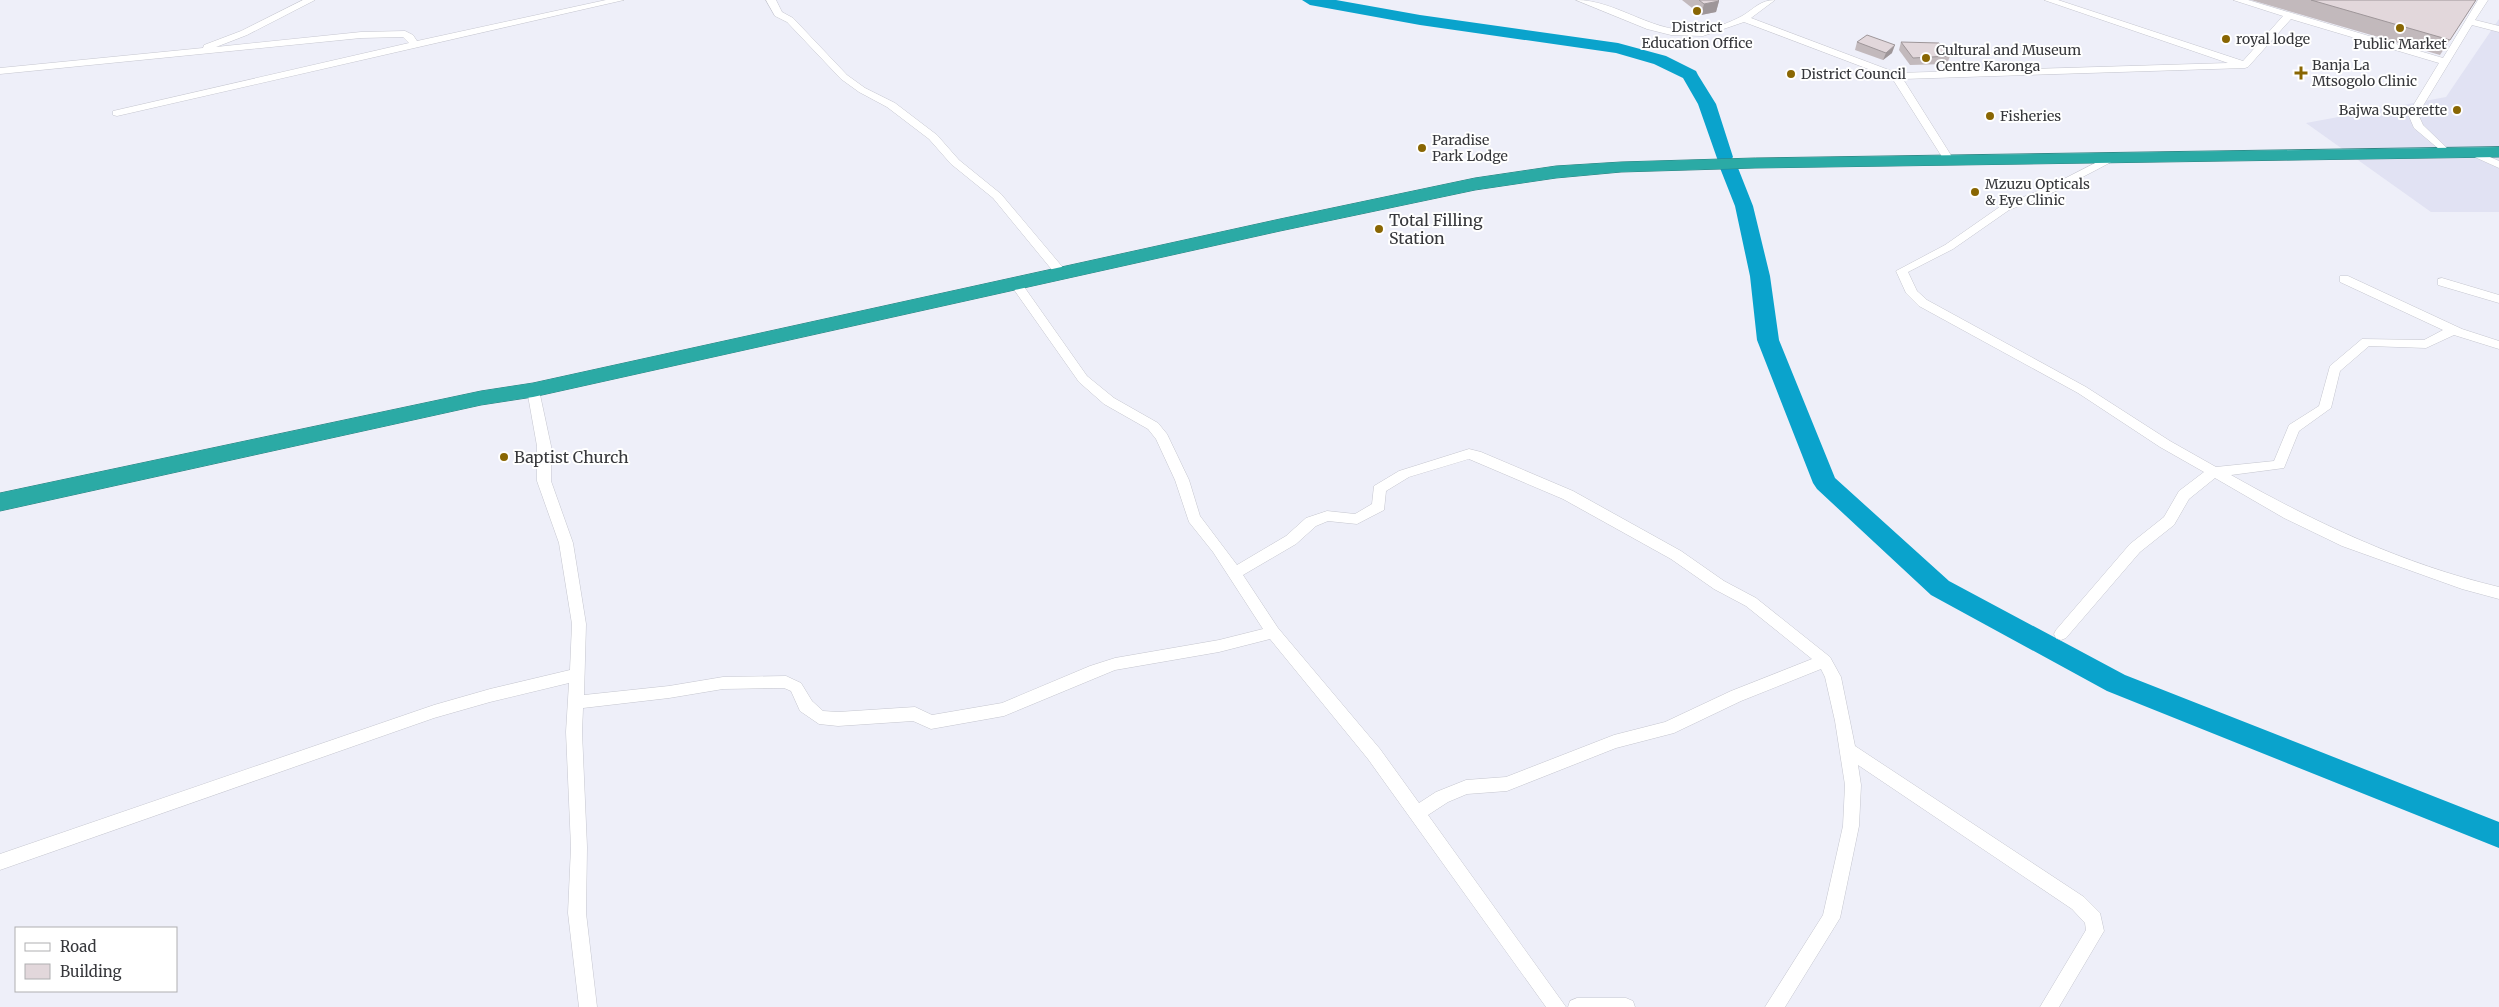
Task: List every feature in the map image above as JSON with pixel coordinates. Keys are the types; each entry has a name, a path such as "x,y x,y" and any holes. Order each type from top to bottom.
{"highway":[{"path":"0,502 481,398 533,390 1475,184 1556,172 1612,167 1755,163 2499,152"}],"street":[{"path":"194,52 230,37 244,34 259,24 310,0"},
{"path":"117,113 619,0"},
{"path":"772,0 778,14 790,20 844,76 862,90 891,104 933,137 955,162 998,196 1061,273"},
{"path":"1581,0 1650,27 1671,32 1702,33 1744,19 1770,0"},
{"path":"2050,0 2245,65"},
{"path":"2238,0 2446,62"},
{"path":"2446,152 2418,126 2413,114 2483,0"},
{"path":"1744,19 1896,76 2245,65 2288,16"},
{"path":"2471,22 2499,29"},
{"path":"0,71 129,56 194,52 361,35 406,35 416,45"},
{"path":"1896,76 1949,160"},
{"path":"2472,152 2499,165"},
{"path":"2114,157 2052,188 2005,208 1949,247 1915,263 1901,273 1912,293 1923,303 2082,390 2164,444 2289,514 2347,542 2467,585 2499,593"},
{"path":"2344,279 2453,330 2499,345"},
{"path":"2442,282 2499,299"},
{"path":"1016,284 1083,379 1108,401 1153,426 1162,437 1182,480 1194,518 1235,573 1273,632 1374,754 1557,1007"},
{"path":"2061,634 2135,548 2169,521 2184,495 2214,472 2279,465 2294,428 2325,408 2334,369 2366,342 2426,344 2453,330"},
{"path":"533,390 544,446 544,481 566,543 579,624 577,702 574,732 579,847 577,914 588,1007"},
{"path":"1235,573 1291,540 1311,522 1327,516 1358,519 1379,506 1379,489 1404,474 1469,454 1476,455 1568,495 1645,537 1751,602 1825,661 1833,676 1853,785 1851,826 1831,918 1774,1007"},
{"path":"577,702 669,692 723,683 786,682 796,687 806,706 819,717 838,719 915,714 931,722 1004,709 1095,670 1115,664 1219,646 1273,632"},
{"path":"1416,813 1442,797 1466,787 1507,784 1614,742 1668,728 1736,696 1825,661"},
{"path":"0,862 341,745 405,720 511,689 578,675"},
{"path":"1847,748 2078,903 2094,919 2095,931 2049,1007"},
{"path":"1577,1007 1626,1007"}],"shaded area":[{"path":"2499,19 2499,212 2431,212 2306,123 2446,97"}],"building":[{"path":"1699,0 1718,0 1719,1 1704,4"},
{"path":"2311,0 2476,0 2450,40"},
{"path":"1867,35 1895,45 1886,53 1857,42"},
{"path":"1901,42 1939,43 1950,56 1913,58"}],"waterway":[{"path":"1310,0 1420,20 1618,48 1660,60 1690,75 1707,104 1724,157"},
{"path":"1729,168 1744,206 1760,276 1768,340 1825,483 1940,588 2116,683 2499,835"}],"place":[{"name":"District Education Office","path":"1697,11"},
{"name":"Public Market","path":"2400,28"},
{"name":"royal lodge","path":"2226,39"},
{"name":"Cultural and Museum Centre Karonga","path":"1926,58"},
{"name":"Banja La Mtsogolo Clinic","path":"2301,73"},
{"name":"District Council","path":"1791,74"},
{"name":"Bajwa Superette","path":"2457,110"},
{"name":"Fisheries","path":"1990,116"},
{"name":"Paradise Park Lodge","path":"1422,148"},
{"name":"Mzuzu Opticals & Eye Clinic","path":"1975,192"},
{"name":"Total Filling Station","path":"1379,229"},
{"name":"Baptist Church","path":"504,457"}]}
